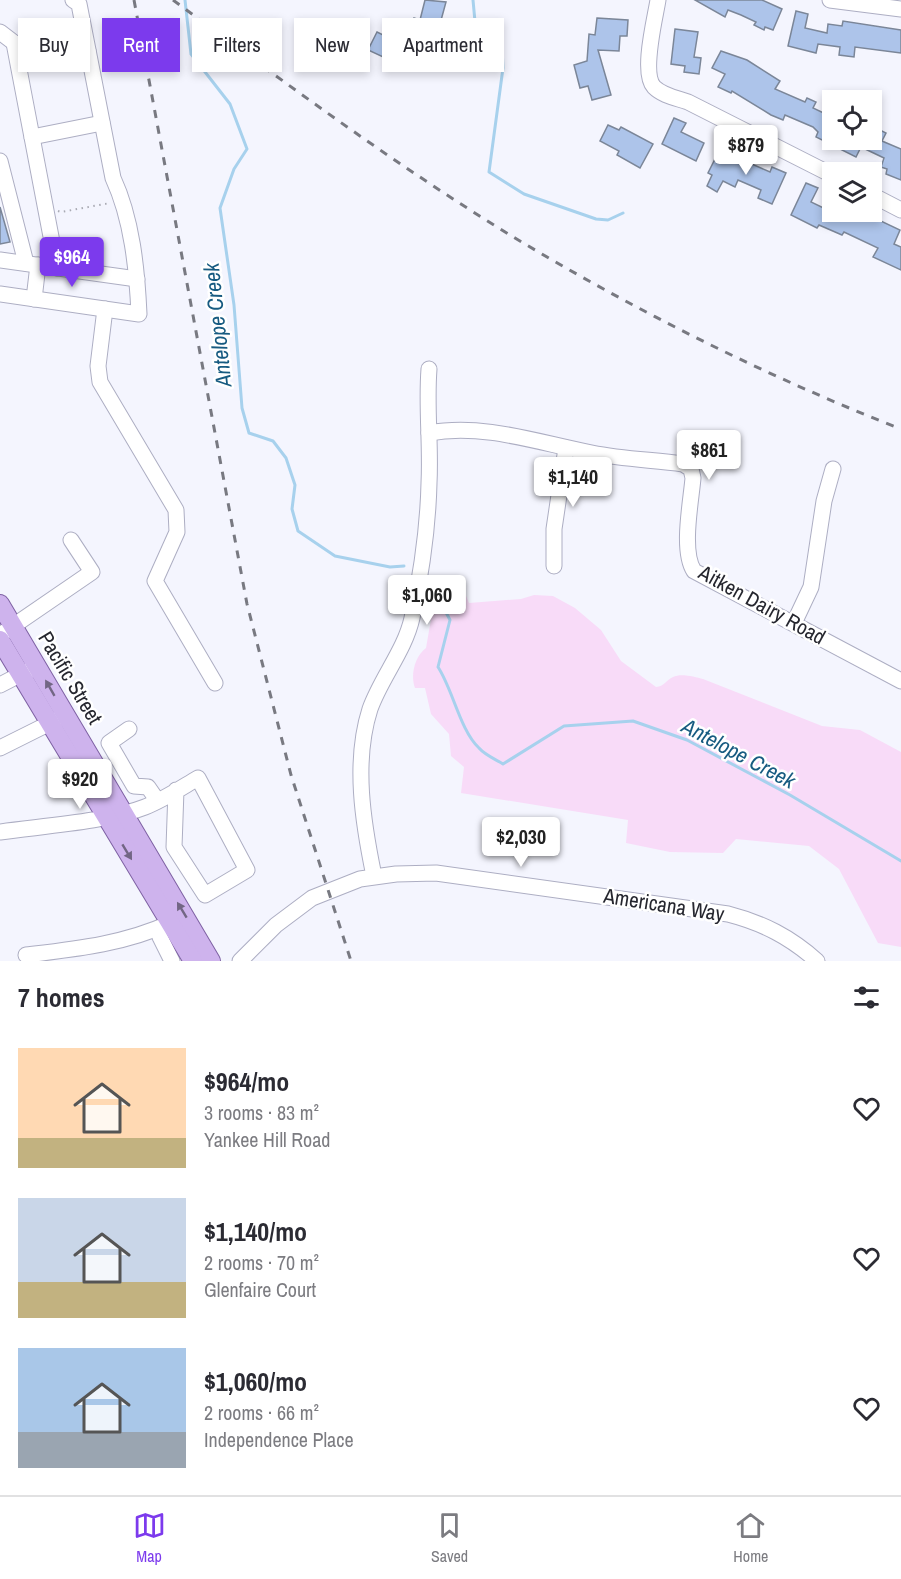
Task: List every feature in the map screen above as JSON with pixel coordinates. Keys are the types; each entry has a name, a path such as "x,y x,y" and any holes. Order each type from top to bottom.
{"main road":[{"name":"Pacific Street","path":"0,604 7,630 37,666 58,719 105,816 165,930 189,960"},
{"name":"Pacific Street","path":"0,640 20,675 58,719 124,813 211,961"}],"street":[{"path":"73,0 79,4 82,18"},
{"path":"658,0 648,71 653,86 664,94 688,102 822,170"},
{"path":"830,0 901,9"},
{"path":"0,32 18,46"},
{"path":"14,43 57,268"},
{"path":"0,294 138,314 137,279 122,199 113,178 90,61"},
{"path":"32,137 102,123"},
{"path":"1,167 32,264 34,299"},
{"path":"882,200 901,210"},
{"path":"0,260 137,279"},
{"path":"105,309 98,366 100,382 176,510 177,532 155,581 215,683"},
{"path":"374,876 363,807 361,773 363,743 370,710 411,621 426,525 429,483 429,433 426,403 429,369"},
{"name":"Aitken Dairy Road","path":"429,433 466,430 540,440 566,448 683,464 691,469 693,478 688,563 694,571 901,680"},
{"path":"555,566 554,529 566,448"},
{"path":"794,623 811,587 824,501 833,469"},
{"path":"7,630 92,572 71,540"},
{"path":"0,685 37,666"},
{"path":"0,748 58,719"},
{"path":"129,729 109,743 134,786 148,787 157,800"},
{"path":"0,832 124,813 157,800 198,778 247,870 205,895 174,847 176,790"},
{"name":"Americana Way","path":"240,961 276,925 312,898 336,887 374,876 436,873 728,914 773,929 798,944 817,961"},
{"path":"26,955 102,946 165,930 172,961"}],"path":[{"path":"46,213 116,202"}],"shaded area":[{"path":"444,575 459,579 469,603 521,599 534,595 553,596 575,608 601,630 621,661 656,687 680,675 703,679 822,726 860,730 901,752 901,947 878,943 839,869 809,846 736,839 723,853 670,852 626,843 628,820 461,793 464,767 451,756 449,734 431,714 425,688 415,688 413,677 416,661 426,648 438,579"}],"building":[{"path":"425,0 446,2 442,18 420,18"},
{"path":"695,0 762,0 782,9 773,30 765,27 764,30 754,25 756,22 741,15 728,10 725,17"},
{"path":"796,11 808,14 805,28 827,33 828,24 842,26 843,21 901,30 901,53 855,47 854,57 839,55 840,47 818,44 816,53 788,46"},
{"path":"597,18 628,20 627,36 620,36 619,51 598,50 611,95 592,100 588,86 580,88 574,65 587,61 589,34 595,35"},
{"path":"675,29 698,32 694,57 701,58 699,74 684,72 685,66 671,64"},
{"path":"377,32 382,34 382,56 370,51"},
{"path":"721,51 747,60 780,81 775,89 805,102 807,98 816,102 813,108 822,112 822,140 816,137 818,132 813,127 785,115 783,120 771,115 732,91 731,93 718,87 725,74 712,68"},
{"path":"674,118 686,123 681,132 704,143 696,161 662,144"},
{"path":"608,125 619,130 621,127 653,144 640,168 617,155 619,151 600,141"},
{"path":"882,141 901,149 901,180 886,174 887,169 882,167 884,158 867,150 882,150"},
{"path":"739,150 751,155 747,162 770,172 772,167 786,173 772,204 758,198 761,190 738,180 735,187 723,181 717,192 707,186 712,175 708,173 716,157 721,159 723,156 733,161"},
{"path":"842,150 860,150 856,157"},
{"path":"806,183 818,188 811,202 822,207 822,222 882,222 900,230 894,244 901,247 901,270 873,257 878,248 844,232 842,235 819,225 817,228 791,215"},
{"path":"0,207 10,242 0,244"}],"waterway":[{"name":"Antelope Creek","path":"185,0 191,54 230,104 247,149 234,169 220,208 234,305 242,408 249,433 273,441 286,458 295,485 292,509 298,531 335,556 390,567 404,566"},
{"path":"473,0 477,43 484,46 498,42 502,47 503,68 489,172 524,194 596,219 608,220 623,213"},
{"name":"Antelope Creek","path":"435,599 440,601 450,620 438,667 472,740 484,753 503,764 564,726 633,721 687,740 790,795 901,861"}],"railway":[{"path":"134,0 247,604 291,775 351,961"},
{"path":"173,0 384,153 515,238 608,292 704,342 802,388 901,429"}]}
